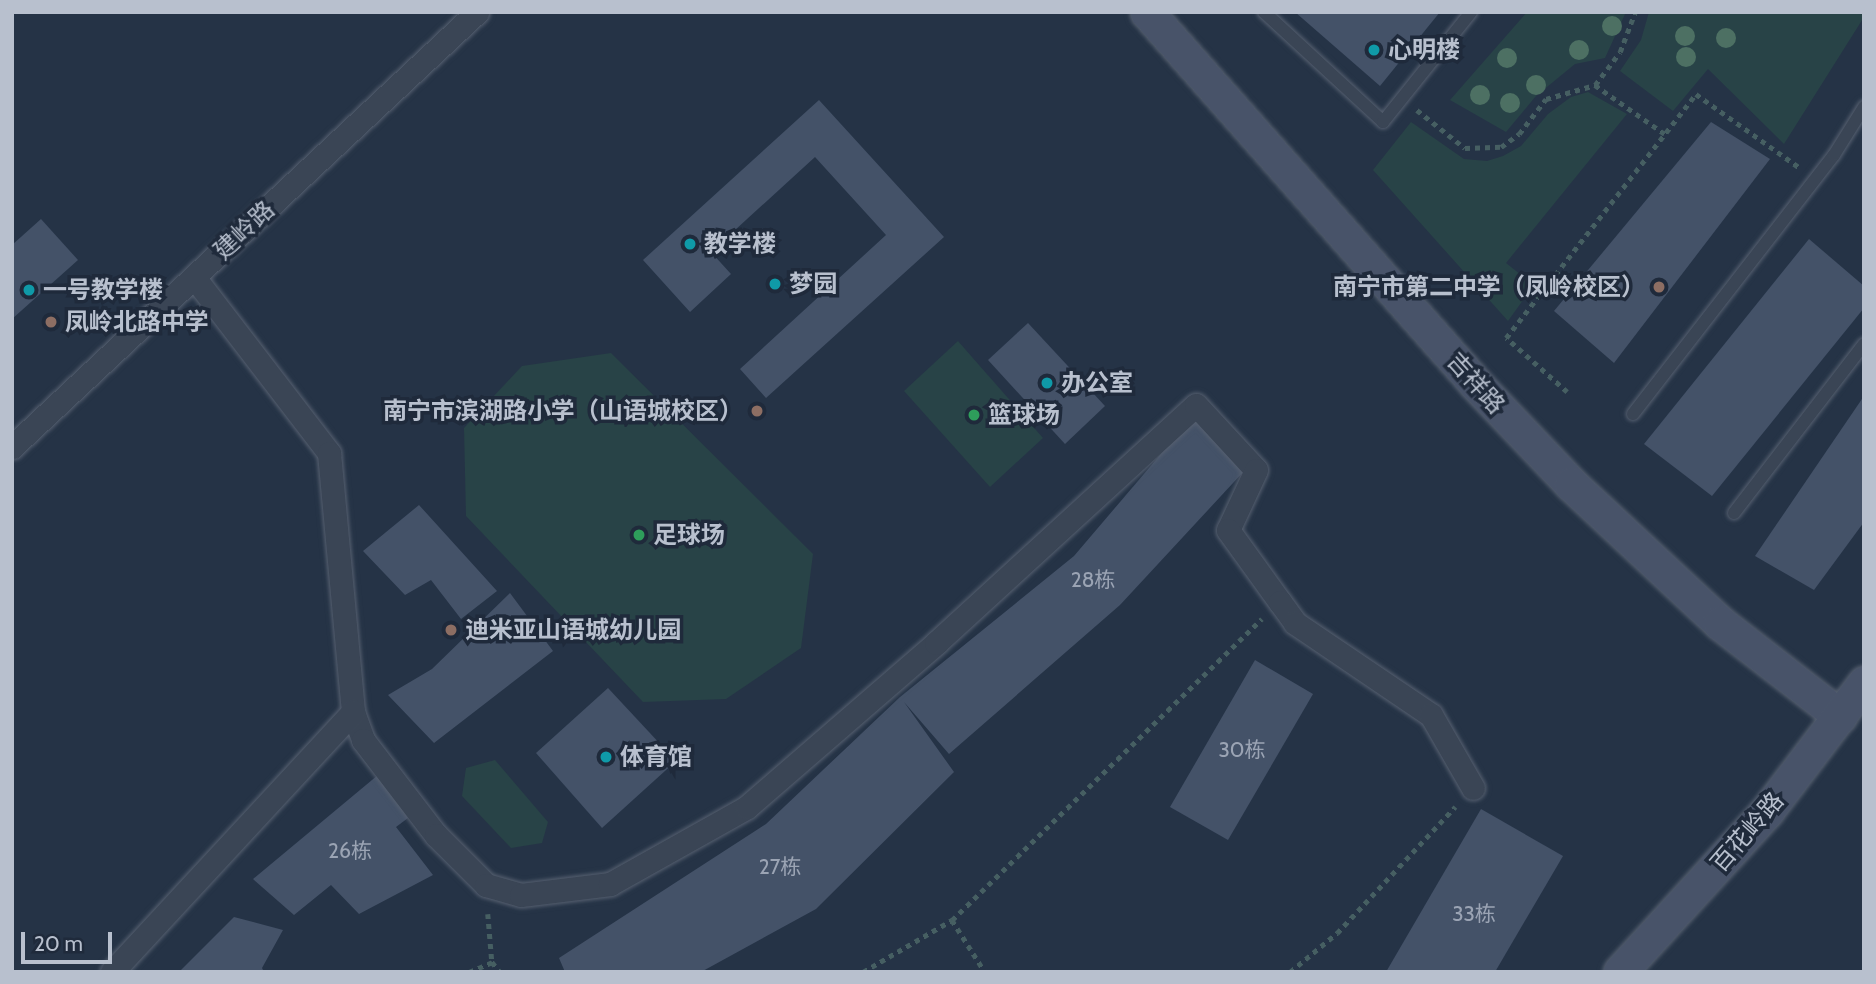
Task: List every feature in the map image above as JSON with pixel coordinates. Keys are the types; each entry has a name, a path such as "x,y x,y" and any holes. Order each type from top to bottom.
{"street":[{"name":"建岭路","path":"12,447 477,12"},
{"name":"吉祥路","path":"1147,12 1474,382 1571,484 1720,623 1840,716"},
{"path":"194,277 329,453 353,712 363,740 436,835 486,885 521,895 610,884 747,807 936,643 1196,405 1256,470 1228,530 1295,623 1431,715 1473,789"},
{"name":"百花岭路","path":"1620,972 1767,811 1864,683"},
{"path":"112,972 353,712"}],"lane":[{"path":"1264,12 1383,122 1471,12"},
{"path":"1633,414 1815,179 1864,107"},
{"path":"1734,513 1864,344"}],"path":[{"path":"1402,98 1458,144 1483,151 1512,140 1546,99 1595,85 1620,52 1635,12"},
{"path":"1595,85 1665,134"},
{"path":"1567,392 1506,338 1696,94 1815,179"},
{"path":"863,972 952,920 1280,602"},
{"path":"1290,972 1337,933 1473,789"},
{"path":"486,885 492,962 500,972"},
{"path":"952,920 985,972"},
{"path":"469,972 492,962"}],"green space":[{"path":"1527,12 1626,12 1605,58 1575,64 1536,96 1506,132 1450,100"},
{"path":"1649,12 1864,12 1864,17 1784,144 1708,69 1673,111 1620,71 1641,40"},
{"path":"1588,92 1627,114 1506,263 1534,285 1508,321 1373,170 1411,122 1464,159 1487,161 1521,146 1548,114 1571,97"},
{"name":"篮球场","path":"958,341 1043,438 990,487 904,391"},
{"name":"足球场","path":"611,353 813,554 801,648 726,699 643,702 466,516 464,428 522,366"},
{"path":"495,760 548,822 542,843 511,848 462,796 466,768"}],"building":[{"name":"心明楼","path":"1295,12 1440,12 1380,86"},
{"name":"教学楼","path":"819,100 944,237 766,398 740,369 886,235 815,157 711,252 731,274 690,312 643,260"},
{"path":"1711,122 1770,159 1614,363 1554,311"},
{"name":"一号教学楼","path":"41,219 78,260 12,319 12,245"},
{"path":"1809,239 1864,286 1864,308 1712,496 1644,444"},
{"name":"办公室","path":"1028,323 1105,406 1065,444 988,360"},
{"path":"1864,396 1864,522 1814,590 1755,556"},
{"path":"1195,414 1246,469 1120,605 949,754 904,702 954,772 816,909 701,972 565,972 559,958 766,824 900,697 1074,556"},
{"path":"419,505 497,591 461,619 431,580 405,595 363,551"},
{"path":"510,593 553,651 434,743 388,695 432,669"},
{"path":"1255,660 1313,694 1228,840 1170,807"},
{"name":"体育馆","path":"608,688 676,761 602,828 536,753"},
{"path":"378,775 408,818 396,827 433,875 359,914 331,885 294,915 253,879"},
{"path":"1481,809 1563,856 1495,972 1386,972"},
{"path":"234,917 283,930 262,968 264,972 179,972"}],"place":[{"name":"心明楼","path":"1374,50"},
{"name":"教学楼","path":"690,244"},
{"name":"梦园","path":"775,284"},
{"name":"南宁市第二中学（凤岭校区）","path":"1659,287"},
{"name":"一号教学楼","path":"29,290"},
{"name":"凤岭北路中学","path":"51,322"},
{"name":"办公室","path":"1047,383"},
{"name":"南宁市滨湖路小学（山语城校区）","path":"757,411"},
{"name":"篮球场","path":"974,415"},
{"name":"足球场","path":"639,535"},
{"name":"迪米亚山语城幼儿园","path":"451,630"},
{"name":"体育馆","path":"606,757"}]}
